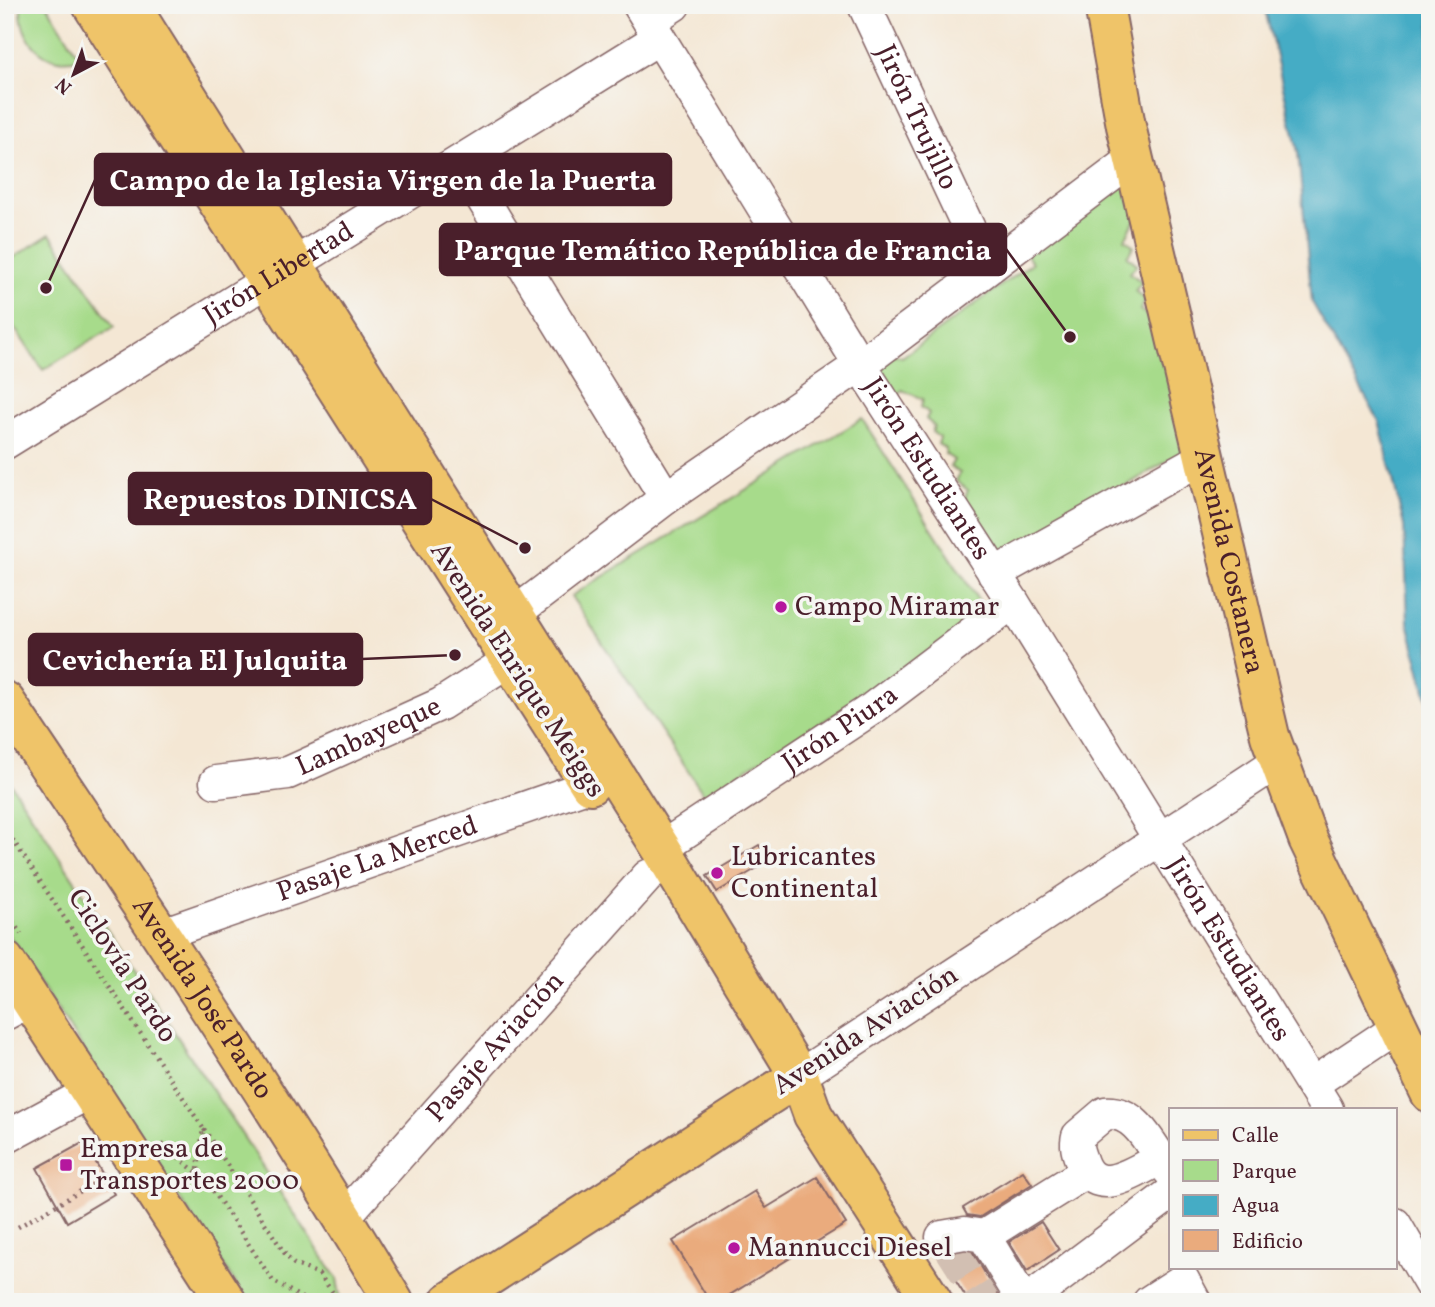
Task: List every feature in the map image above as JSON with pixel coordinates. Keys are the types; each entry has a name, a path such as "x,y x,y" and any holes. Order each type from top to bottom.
{"main road":[{"name":"Avenida Enrique Meiggs","path":"92,5 281,272 514,614 655,862 788,1083 813,1115 933,1302"},
{"name":"Avenida Enrique Meiggs","path":"130,5 281,272 510,660 590,785 655,862"},
{"name":"Avenida Costanera","path":"1104,5 1133,159 1270,736 1308,839 1430,1093"},
{"name":"Avenida José Pardo","path":"5,701 162,934 394,1302"},
{"path":"16,952 18,1007 90,1091 148,1151 227,1302"},
{"name":"Avenida Aviación","path":"445,1301 788,1083"}],"street":[{"name":"Jirón Trujillo","path":"864,5 987,267"},
{"name":"Jirón Libertad","path":"5,443 460,162 655,17"},
{"name":"Jirón Estudiantes","path":"655,17 860,365 1013,602 1160,839 1316,1100"},
{"path":"514,614 666,498 860,365 1133,159"},
{"path":"460,162 666,498"},
{"path":"994,574 1204,457"},
{"name":"Jirón Piura","path":"655,862 873,708 1013,602"},
{"name":"Lambayeque","path":"216,782 288,773 441,704 510,660"},
{"name":"Avenida Aviación","path":"788,1083 1279,761"},
{"name":"Pasaje La Merced","path":"162,934 590,785"},
{"name":"Pasaje Aviación","path":"344,1219 655,862"},
{"path":"1316,1100 1398,1027"},
{"path":"5,1139 90,1091"},
{"path":"1105,1113 1124,1114 1136,1122 1165,1166 1115,1182 1099,1180 1086,1172 1076,1148 1078,1136 1105,1113"},
{"path":"891,1236 946,1242 965,1233 984,1236 1086,1172"},
{"path":"984,1236 1025,1302 1169,1194"},
{"path":"1396,1226 1430,1284"},
{"path":"1149,1302 1183,1280 1195,1302"}],"path":[{"name":"Ciclovía Pardo","path":"5,828 287,1257 294,1264 320,1274 340,1302"},
{"path":"5,911 16,952"},
{"path":"196,1203 195,1186 203,1128"},
{"path":"18,1227 148,1151 197,1172 206,1180 273,1281 309,1302"}],"green space":[{"path":"21,5 47,5 80,58 67,61 56,59 36,48 24,29"},
{"path":"1125,186 1140,211 1125,239 1134,246 1127,256 1137,264 1130,273 1142,282 1135,291 1146,300 1140,310 1167,329 1192,446 1001,561 959,513 968,490 956,481 960,473 950,467 954,460 945,454 946,449 938,444 940,438 932,432 934,426 926,419 929,413 921,407 923,399 902,390 894,402 874,364 886,352 902,357 1032,263 1027,255 1119,187"},
{"path":"50,234 114,327 43,370 5,314 5,263"},
{"name":"Campo Miramar","path":"862,419 990,619 704,795 571,596"},
{"path":"5,775 337,1279 339,1302 247,1302 5,929"}],"water":[{"path":"1264,5 1430,5 1430,711 1408,622 1404,526 1379,421 1312,302 1298,152"}],"building":[{"path":"759,845 769,861 717,892 707,876"},
{"path":"84,1142 114,1194 67,1222 37,1168"},
{"path":"1023,1171 1032,1184 980,1217 967,1215 963,1208"},
{"path":"817,1177 846,1224 718,1302 710,1302 673,1241 755,1191 766,1208"},
{"path":"1041,1222 1059,1250 1027,1271 1009,1242"},
{"path":"973,1253 1002,1302 969,1302 939,1255"}],"tunnel":[{"path":"950,1248 984,1302"}],"place":[{"name":"Campo de la Iglesia Virgen de la Puerta","path":"46,288"},
{"name":"Parque Temático República de Francia","path":"1070,337"},
{"name":"Repuestos DINICSA","path":"525,548"},
{"name":"Campo Miramar","path":"781,607"},
{"name":"Cevichería El Julquita","path":"455,655"},
{"name":"Lubricantes Continental","path":"717,873"},
{"name":"Empresa de Transportes 2000","path":"66,1165"},
{"name":"Mannucci Diesel","path":"734,1248"}]}
